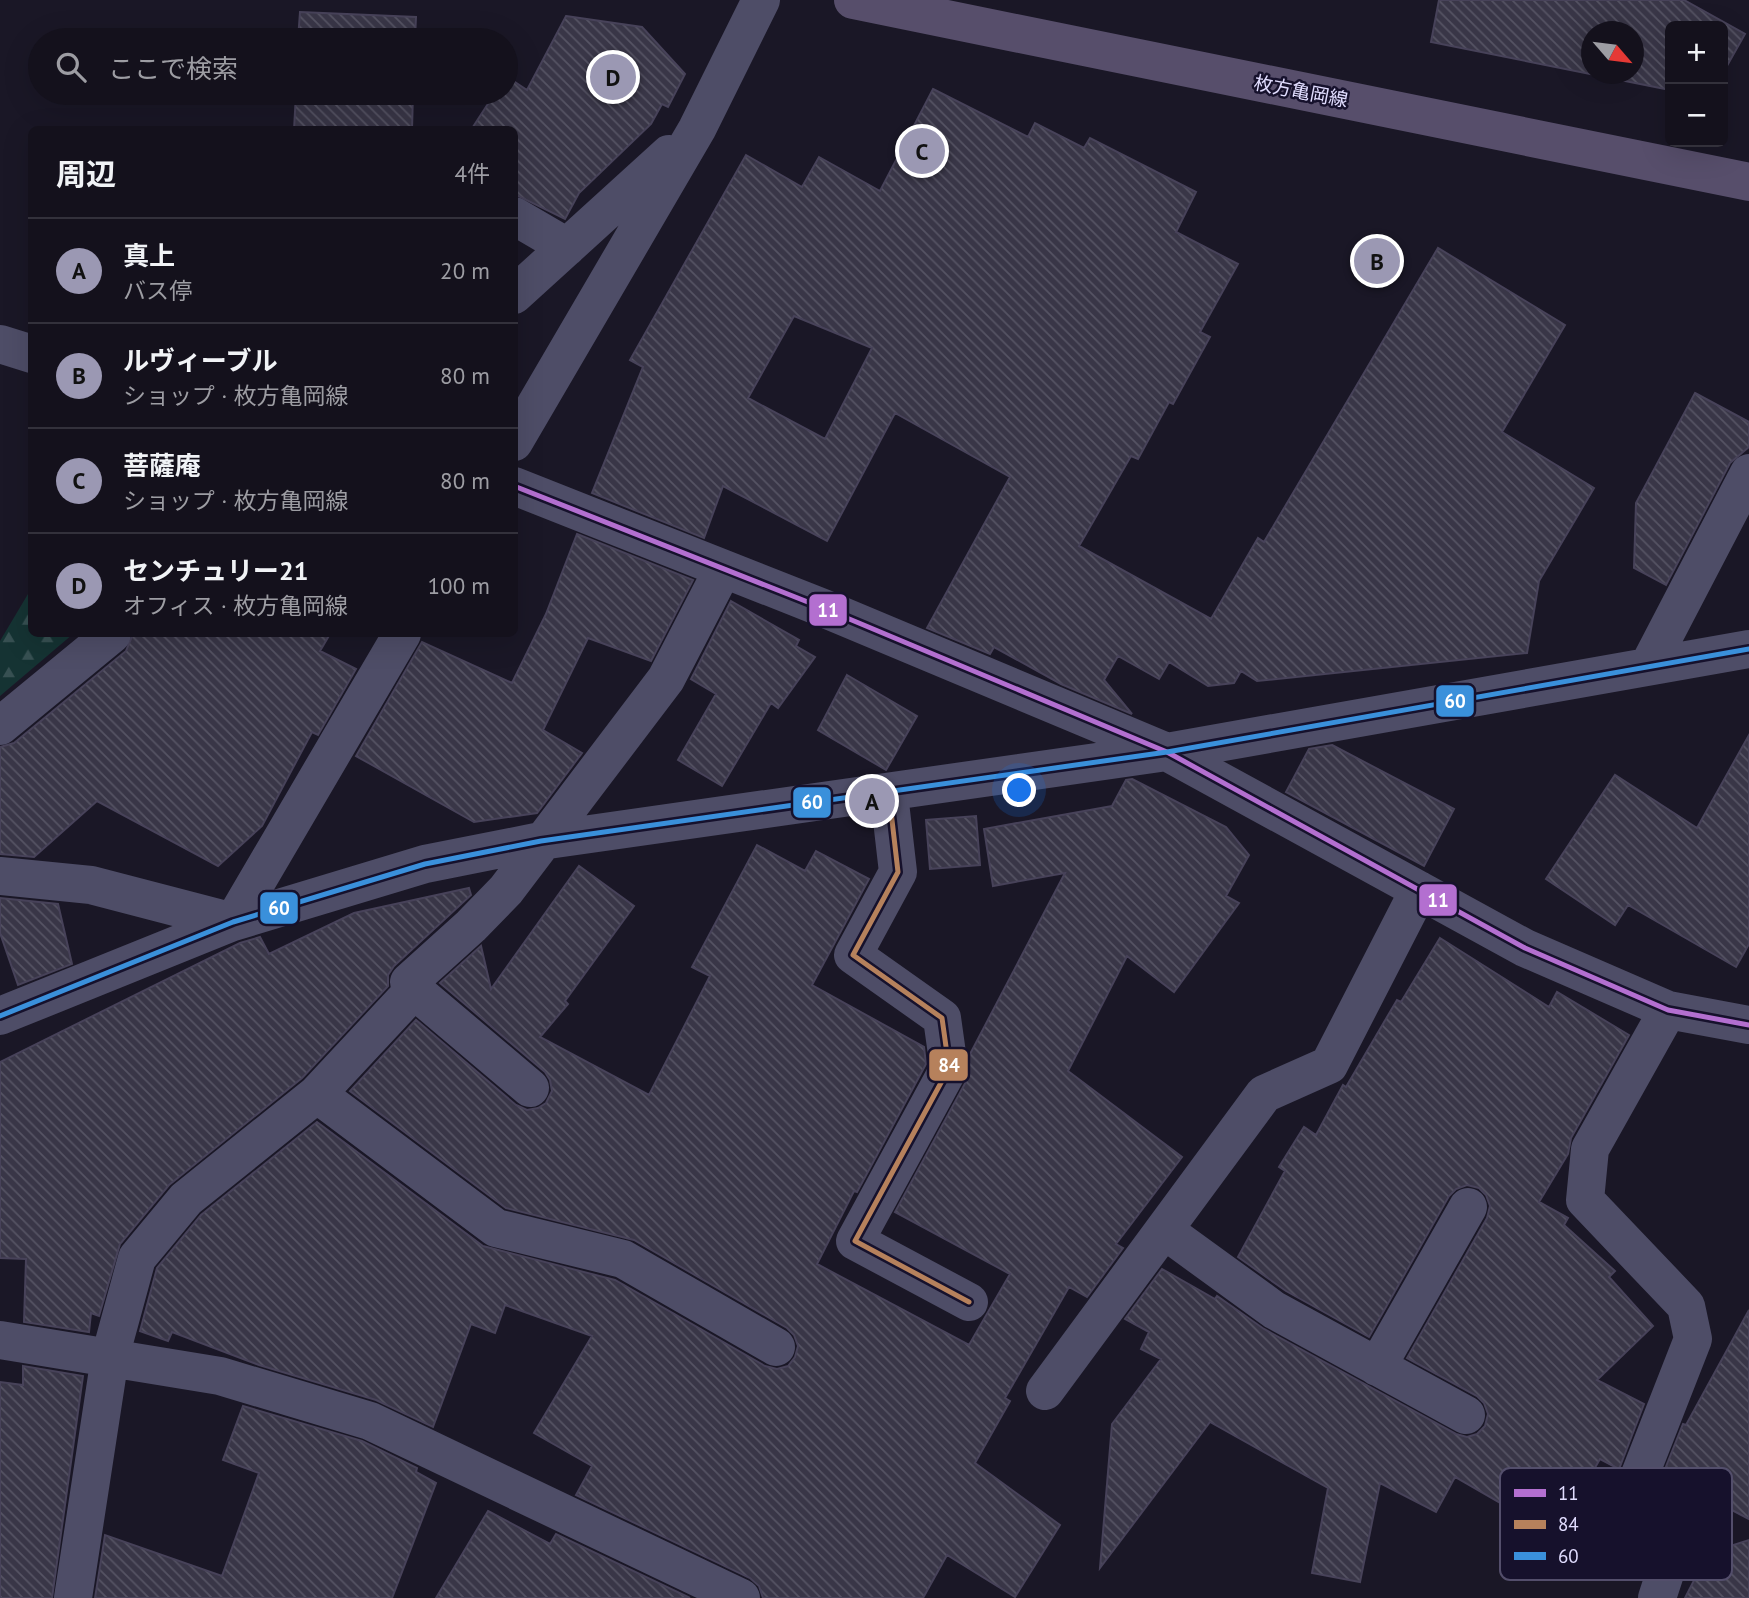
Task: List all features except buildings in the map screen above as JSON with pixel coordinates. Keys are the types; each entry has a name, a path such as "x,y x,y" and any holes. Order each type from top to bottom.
{"main road":[{"name":"枚方亀岡線","path":"853,0 1749,182"}],"street":[{"path":"518,435 697,129 761,0"},
{"path":"518,291 697,129"},
{"path":"518,218 567,247"},
{"path":"0,344 28,353"},
{"path":"1649,665 1749,473"},
{"path":"518,488 1167,752 1525,948 1668,1010 1749,1024"},
{"path":"530,1088 414,990 409,982 506,890 666,679 723,569"},
{"path":"0,726 107,637"},
{"path":"233,922 400,637"},
{"path":"0,1016 233,922 425,864 541,841 890,794 1167,752 1749,649"},
{"path":"890,794 898,872 853,955 942,1018 950,1068 855,1241 969,1301"},
{"path":"0,876 90,885 233,922"},
{"path":"1045,1391 1264,1094 1329,1065 1419,890"},
{"path":"73,1598 110,1357 137,1258 186,1199 317,1094 414,990"},
{"path":"1643,1468 1693,1339 1686,1306 1585,1200 1590,1149 1668,1010"},
{"path":"317,1094 496,1228 623,1259 776,1347"},
{"path":"1377,1367 1468,1207"},
{"path":"1164,1230 1273,1311 1466,1415"},
{"path":"0,1340 220,1376 370,1421 741,1598"},
{"path":"1657,1598 1663,1580"}],"green space":[{"path":"28,594 28,637 69,637 0,696 0,641"}],"transit line":[{"name":"11","path":"518,488 823,608 1167,752 1525,948 1668,1010 1749,1025"},
{"name":"60","path":"0,1016 233,922 425,864 541,841 1167,752 1749,649"},
{"name":"84","path":"889,794 898,872 853,955 942,1018 949,1068 855,1241 969,1302"}],"place":[{"name":"センチュリー21","path":"613,77"},
{"name":"菩薩庵","path":"922,151"},
{"name":"ルヴィーブル","path":"1377,261"},
{"name":"真上","path":"872,801"}]}
